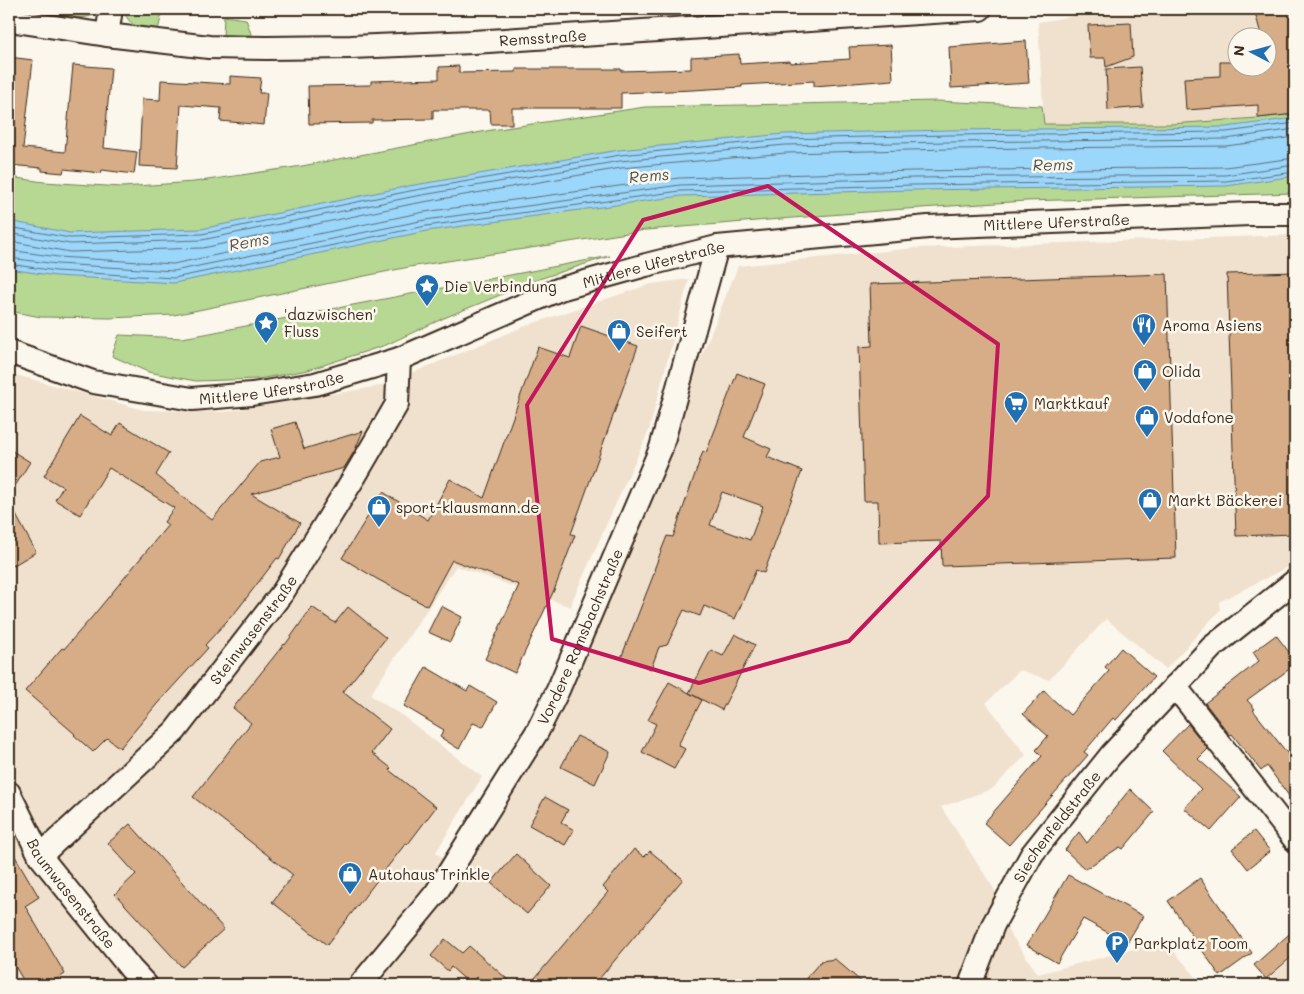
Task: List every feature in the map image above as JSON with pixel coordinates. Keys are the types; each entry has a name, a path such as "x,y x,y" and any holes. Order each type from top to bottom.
{"street":[{"path":"107,35 111,9"},
{"name":"Remsstraße","path":"9,20 107,35 209,47 267,48 473,42 980,9"},
{"name":"Mittlere Uferstraße","path":"9,352 93,382 192,399 252,394 316,384 399,359 560,289 717,247 928,227 1250,214 1295,214"},
{"name":"Vordere Ramsbachstraße","path":"360,985 436,892 537,732 558,690 661,448 717,247"},
{"name":"Steinwasenstraße","path":"40,856 175,732 283,592 397,404 399,359"},
{"name":"Siechenfeldstraße","path":"970,985 993,926 1032,854 1111,755 1212,647 1295,581"},
{"path":"1175,686 1295,840"},
{"name":"Baumwasenstraße","path":"9,794 40,856 146,985"}],"highlighted area":[{"path":"768,186 998,344 988,496 849,641 699,683 552,639 527,405 643,220"}],"shaded area":[{"path":"1107,9 1295,9 1295,114 1229,121 1170,124 1044,124 1038,22"},
{"path":"1295,235 1295,563 1219,602 1220,610 1166,669 1106,619 1049,680 1020,670 986,703 1026,755 992,789 941,807 994,889 1009,932 1038,974 1165,941 1203,985 9,985 9,373 144,410 225,412 380,386 528,325 651,284 689,279 649,430 571,607 456,566 370,695 404,717 482,777 436,852 459,875 548,736 738,266 915,248"},
{"path":"1295,955 1295,985 1259,985 1266,981"}],"green space":[{"path":"65,9 100,9 96,13 83,18 64,15"},
{"path":"122,9 163,9 158,30 132,24"},
{"path":"224,16 246,19 252,37 223,36"},
{"path":"937,101 1042,106 1044,124 1170,124 1295,114 1295,193 1026,201 646,230 409,267 174,315 110,318 41,317 9,311 9,177 44,182 122,187 194,182 302,166 492,130 645,107"},
{"path":"610,256 539,279 444,318 386,345 308,370 258,379 196,381 148,372 112,356 119,335 182,338"}],"water":[{"name":"Rems","path":"1295,118 1295,176 1226,186 914,190 681,196 427,231 174,283 56,276 9,269 9,221 70,233 201,229 409,186 619,150 784,134 1226,127"}],"building":[{"path":"1254,9 1295,9 1295,114 1258,118 1258,105 1186,110 1184,78 1220,76 1220,62 1226,62 1226,78 1276,78 1276,28 1259,28"},
{"path":"1131,23 1133,57 1106,67 1105,58 1090,58 1088,25"},
{"path":"1026,41 1029,83 951,88 949,47"},
{"path":"891,45 893,80 814,86 814,81 742,85 742,87 621,93 621,108 512,108 512,124 491,124 490,110 433,110 433,119 372,120 372,123 309,124 308,86 371,85 371,81 439,79 439,67 459,66 459,73 516,72 516,69 621,69 621,71 691,69 691,57 739,54 740,64 790,61 790,63 850,59 849,47"},
{"path":"9,57 33,60 23,148 65,152 73,65 111,68 104,148 137,152 134,174 102,170 101,173 64,169 63,173 42,171 42,168 9,165"},
{"path":"1140,67 1143,107 1108,110 1106,69"},
{"path":"230,76 261,78 259,93 267,93 264,125 220,121 221,108 181,105 177,168 139,166 142,99 160,100 161,80 230,84"},
{"path":"1295,272 1295,534 1236,536 1227,274"},
{"name":"Marktkauf","path":"1167,274 1176,558 942,566 941,541 879,543 878,501 864,501 859,347 872,346 870,284"},
{"path":"581,326 638,346 571,534 575,535 555,588 515,673 485,659 519,585 452,560 427,606 342,558 383,492 428,520 450,479 484,498 538,347 570,358"},
{"path":"737,373 765,384 744,437 771,449 767,457 802,471 764,573 756,570 735,619 704,606 700,616 684,610 667,645 659,647 651,669 621,658 667,536 673,537 703,451 706,453","holes":["722,492 763,506 750,540 710,525"]},
{"path":"80,416 112,436 120,423 169,453 156,475 212,520 260,462 280,457 271,429 295,422 304,449 363,431 355,450 344,468 251,494 300,523 279,559 277,558 238,609 205,645 208,648 120,748 107,738 93,752 25,691 92,617 168,525 164,522 174,508 109,468 80,515 55,500 63,487 44,476"},
{"path":"9,449 30,462 9,496"},
{"path":"9,502 36,552 9,568"},
{"path":"441,606 462,617 450,642 428,632"},
{"path":"312,607 335,623 348,607 386,638 343,692 390,729 372,753 391,768 389,770 436,807 327,945 272,902 293,875 193,797 251,723 233,708 285,645"},
{"path":"735,634 755,645 722,710 689,693 711,650 723,656"},
{"path":"1276,635 1295,660 1295,665 1247,700 1295,763 1295,804 1267,766 1261,771 1205,703 1259,661 1253,652"},
{"path":"1121,648 1154,677 1116,720 1113,718 1084,752 1088,755 1009,845 984,823 1042,756 1036,750 1048,736 1023,714 1044,691 1070,715 1109,671 1105,667"},
{"path":"426,667 467,691 470,686 497,702 483,727 473,723 459,749 440,737 444,730 404,706"},
{"path":"669,682 702,700 678,745 685,749 674,769 642,752 656,724 648,720"},
{"path":"1188,724 1208,749 1198,759 1241,797 1211,831 1184,808 1201,789 1162,751"},
{"path":"577,736 610,752 595,784 561,767"},
{"path":"1130,789 1154,812 1123,849 1120,847 1085,869 1065,850 1079,832 1087,843"},
{"path":"545,797 568,810 561,822 574,830 565,845 529,825"},
{"path":"130,824 224,929 182,967 115,894 136,874 108,843"},
{"path":"1254,831 1270,851 1248,869 1232,849"},
{"path":"9,846 39,897 25,906 65,974 47,985 26,985 9,956"},
{"path":"634,849 644,857 650,851 683,879 594,985 529,985 608,892 603,887"},
{"path":"516,854 551,886 527,914 491,883"},
{"path":"1068,875 1143,916 1127,943 1083,919 1057,963 1027,945"},
{"path":"1200,878 1252,953 1220,976 1168,901"},
{"path":"1295,929 1295,954 1266,979 1254,965"},
{"path":"445,939 462,953 469,946 514,985 486,985 477,977 470,984 451,967 448,971 431,956"},
{"path":"835,959 865,985 800,985 821,961"}],"place":[{"name":"Die Verbindung","path":"427,307"},
{"name":"'dazwischen' Fluss","path":"266,344"},
{"name":"Aroma Asiens","path":"1144,346"},
{"name":"Seifert","path":"619,352"},
{"name":"Olida","path":"1145,392"},
{"name":"Marktkauf","path":"1016,424"},
{"name":"Vodafone","path":"1147,438"},
{"name":"Markt Bäckerei","path":"1150,521"},
{"name":"sport-klausmann.de","path":"379,528"},
{"name":"Autohaus Trinkle","path":"350,895"},
{"name":"Parkplatz Toom","path":"1117,964"}]}
